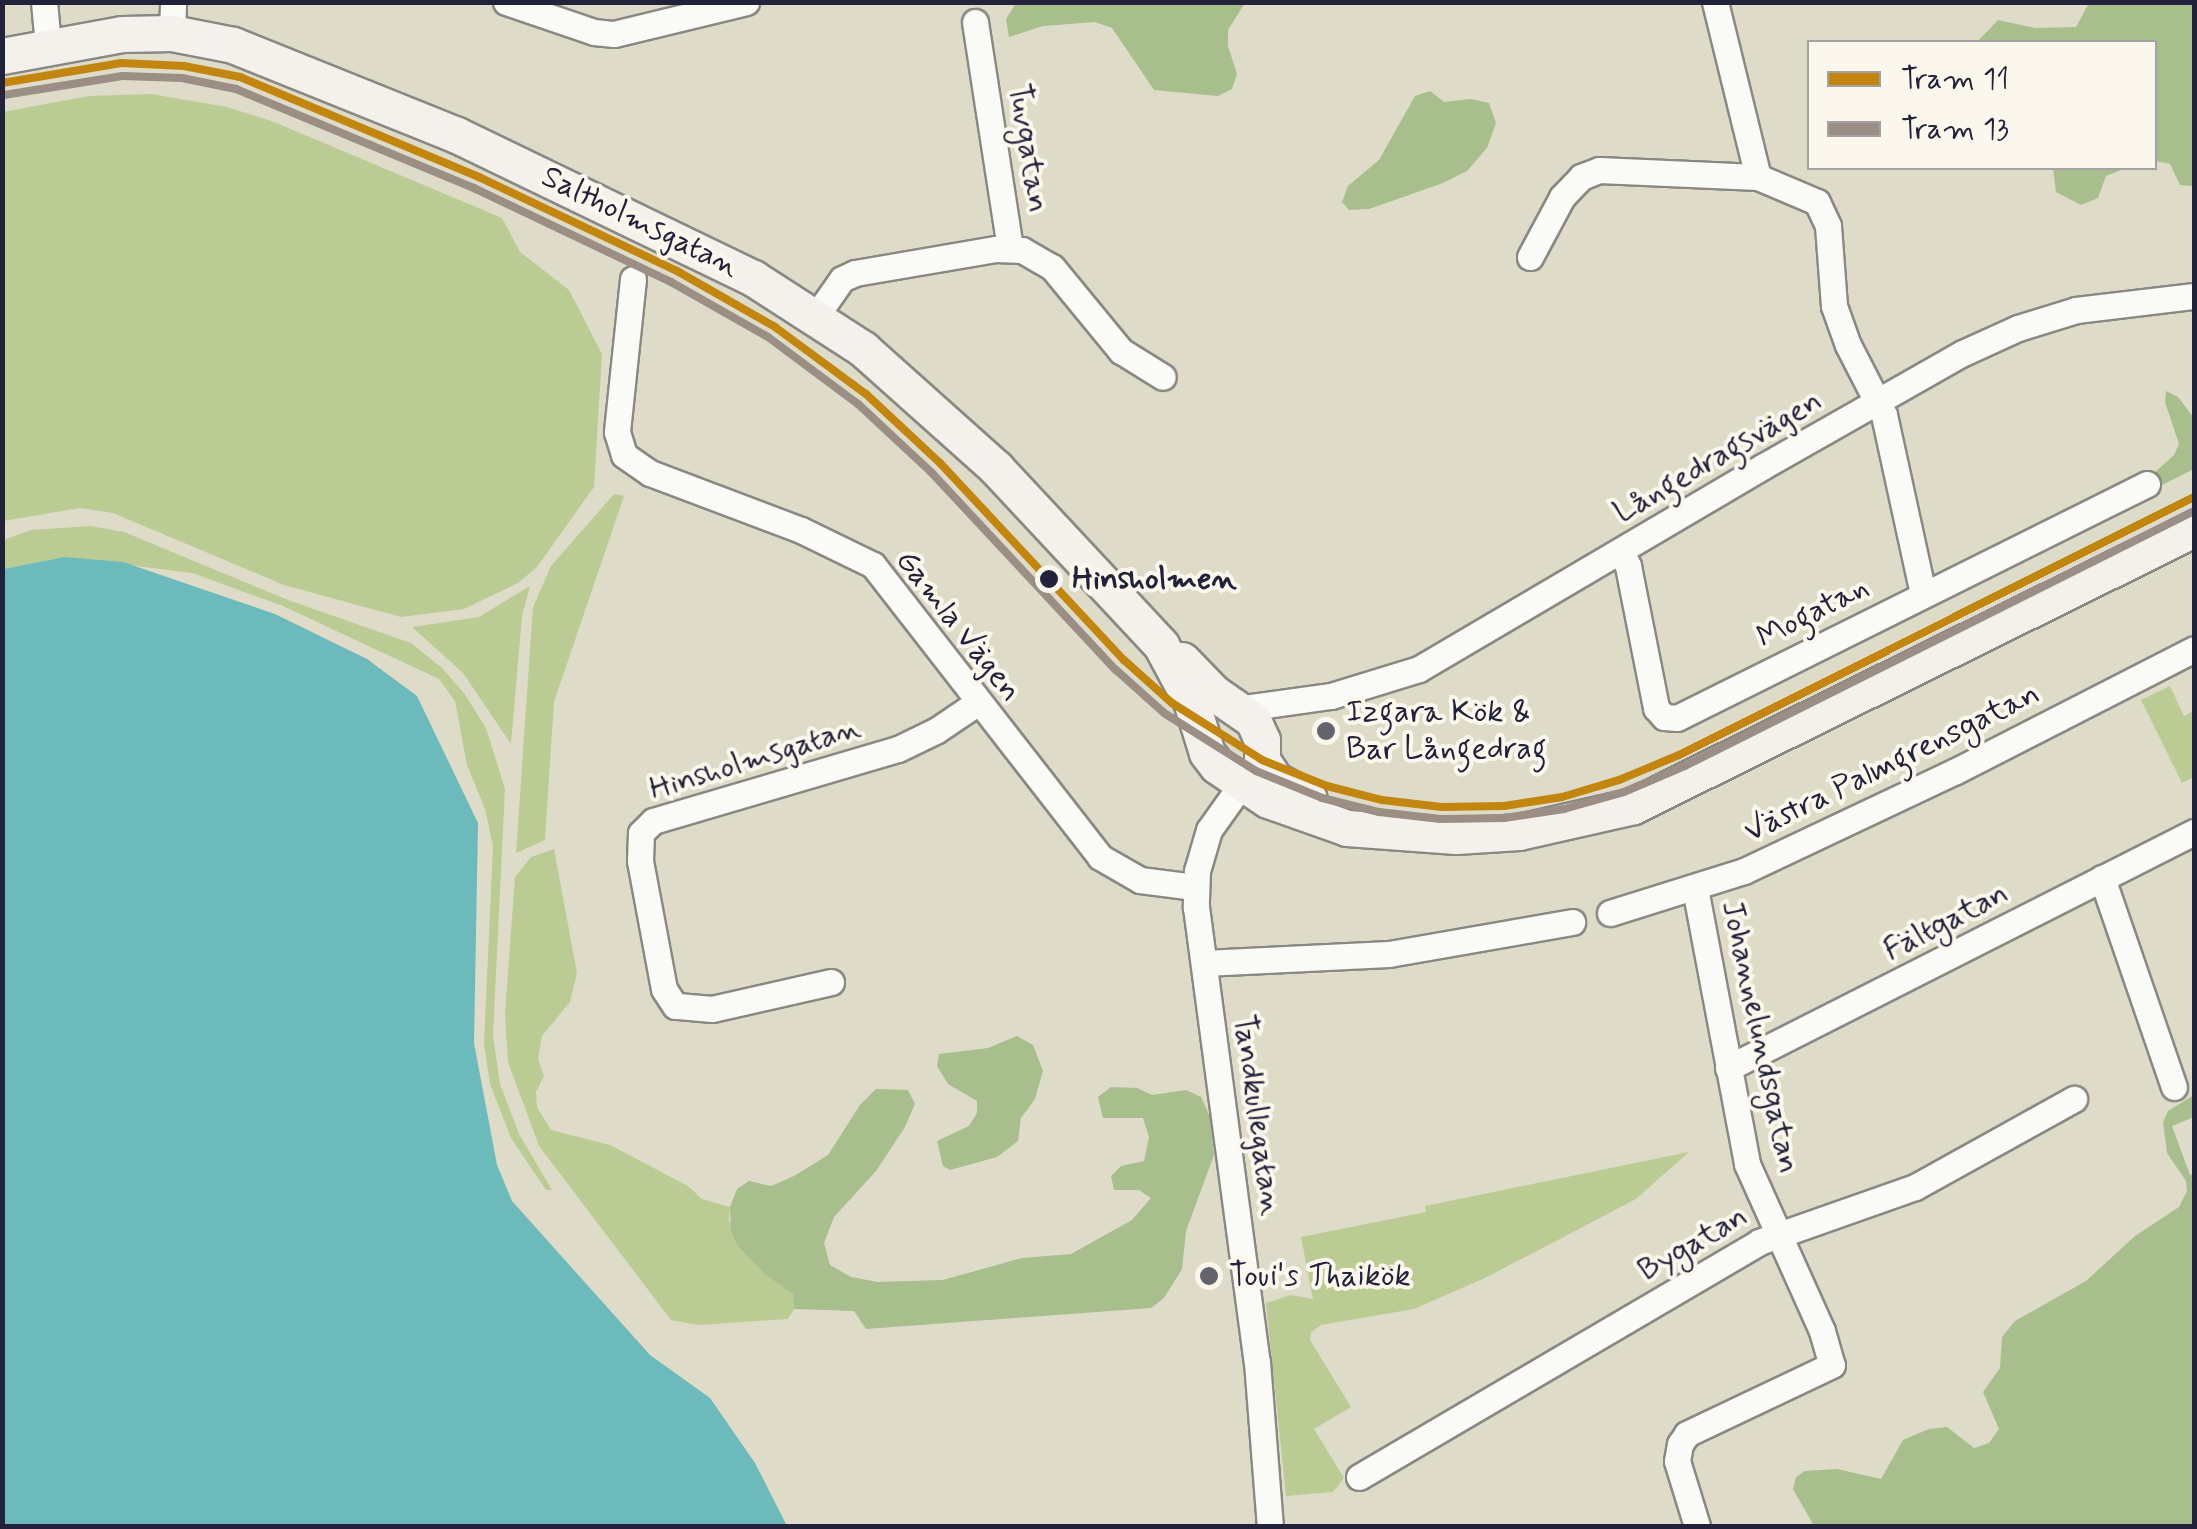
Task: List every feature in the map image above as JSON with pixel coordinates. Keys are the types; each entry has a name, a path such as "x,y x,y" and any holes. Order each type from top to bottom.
{"street":[{"path":"44,2 48,46"},
{"path":"506,2 572,25 614,34 746,2"},
{"path":"1715,2 1758,177"},
{"name":"Saltholmsgatan","path":"2,56 172,18 457,135 684,242 816,316 863,349 956,428 1161,645 1238,708"},
{"name":"Tuvgatan","path":"816,316 842,279 854,273 1010,248 975,22"},
{"path":"1530,258 1562,197 1589,172 1626,168 1690,176 1758,177 1810,198 1822,208 1828,226 1834,306 1884,415 1923,594"},
{"path":"1010,248 1052,267 1121,351 1163,377"},
{"name":"Gamla Vägen","path":"633,279 617,432 624,455 650,473 801,530 873,565 1100,858 1140,880 1195,887"},
{"name":"Långedragsvägen","path":"1238,708 1285,704 1365,688 1420,669 1963,353 2050,317 2151,298 2194,296"},
{"name":"Mogatan","path":"1621,552 1628,566 1656,708 1671,719 2147,484"},
{"path":"1255,762 1217,766 1202,740 1210,721 1238,708 1253,720 1255,762 1275,780 1298,794 1389,829 1456,836 1519,832 1634,806 2194,529"},
{"name":"Saltholmsgatan","path":"1161,645 1191,701 1202,740"},
{"name":"Västra Palmgrensgatan","path":"1610,913 1744,871 1956,771 2194,650"},
{"name":"Hinsholmsgatan","path":"831,982 712,1010 675,1006 664,989 640,861 645,827 898,749 938,730 977,703"},
{"path":"1255,762 1285,704"},
{"name":"Tandkullegatan","path":"1255,762 1208,830 1195,887 1256,1362 1270,1526"},
{"name":"Fältgatan","path":"1728,1068 2194,832"},
{"path":"2102,878 2174,1087"},
{"name":"Johannelundsgatan","path":"1696,888 1747,1164 1780,1232 1832,1365 1687,1434 1680,1444 1677,1461 1698,1526"},
{"path":"1204,963 1390,954 1572,922"},
{"name":"Bygatan","path":"1358,1477 1780,1232 1914,1188 2074,1099"}],"green space":[{"path":"1016,3 1245,3 1228,30 1228,46 1237,74 1232,89 1218,96 1154,90 1112,28 1095,22 1043,26 1009,37 1006,19"},
{"path":"2089,3 2194,3 2194,186 2180,185 2170,164 2157,161 2157,40 1979,40 1998,20 2035,28 2076,27"},
{"path":"1430,91 1444,102 1471,99 1489,103 1496,123 1487,148 1467,171 1443,183 1369,209 1349,210 1342,202 1348,186 1379,160 1415,96"},
{"path":"151,94 227,107 274,122 502,218 520,252 569,290 602,354 594,487 537,567 518,583 464,609 401,617 284,585 113,513 80,508 3,521 3,112 89,96"},
{"path":"2053,170 2121,170 2106,176 2098,198 2081,205 2056,192"},
{"path":"2166,391 2178,397 2194,418 2194,469 2162,485 2152,475 2174,455 2179,444 2165,402"},
{"path":"614,494 624,496 554,702 545,840 516,853 533,607 551,566"},
{"path":"91,526 124,532 288,600 411,643 442,668 464,693 486,728 505,789 493,1035 500,1084 519,1134 552,1190 546,1190 511,1138 490,1084 484,1044 493,846 485,809 467,765 455,701 439,679 283,606 192,573 64,557 3,569 3,540 31,530"},
{"path":"530,586 522,616 511,744 463,673 412,627 479,617"},
{"path":"2170,686 2184,716 2194,711 2194,777 2182,783 2141,700"},
{"path":"554,849 577,973 570,1002 542,1036 538,1059 544,1076 536,1092 537,1107 551,1130 610,1145 688,1186 702,1199 730,1207 729,1221 793,1294 794,1309 788,1319 699,1325 671,1320 539,1146 508,1062 505,1014 515,877 531,857"},
{"path":"1017,1036 1033,1045 1043,1071 1035,1099 1021,1118 1018,1141 997,1157 950,1170 943,1166 937,1141 969,1126 977,1113 977,1101 948,1084 937,1066 939,1054 988,1048"},
{"path":"1111,1087 1137,1088 1152,1095 1186,1090 1201,1097 1210,1117 1214,1155 1186,1231 1182,1269 1164,1298 1151,1308 866,1329 854,1311 794,1309 793,1294 765,1274 737,1245 731,1231 730,1207 737,1189 749,1181 771,1186 794,1176 828,1155 860,1105 876,1089 908,1090 915,1104 905,1127 876,1171 834,1217 824,1243 830,1265 851,1277 878,1282 943,1280 1022,1258 1071,1254 1132,1220 1151,1198 1139,1190 1114,1190 1111,1176 1121,1166 1144,1161 1149,1137 1143,1118 1103,1118 1098,1097"},
{"path":"2194,1095 2194,1117 2172,1126 2190,1175 2194,1174 2194,1526 1814,1526 1793,1489 1796,1477 1805,1471 1837,1469 1881,1479 1903,1440 1929,1429 1947,1427 1974,1448 1989,1443 1999,1429 1983,1392 2000,1368 2002,1337 2015,1321 2086,1281 2135,1236 2179,1207 2187,1191 2186,1181 2167,1153 2163,1122 2168,1111"},
{"path":"1689,1152 1636,1199 1487,1277 1414,1309 1321,1325 1311,1332 1310,1340 1351,1407 1314,1429 1344,1478 1333,1492 1286,1496 1266,1303 1291,1295 1313,1299 1301,1237 1426,1212 1425,1206"}],"water":[{"path":"64,557 123,562 275,614 367,659 417,696 478,823 474,1043 497,1165 512,1201 650,1355 710,1398 755,1463 787,1526 3,1526 3,569"}],"tram line":[{"name":"11","path":"2,83 121,63 184,66 240,77 479,177 677,271 775,327 866,394 940,463 1124,660 1172,703 1262,760 1327,786 1382,800 1442,807 1504,806 1562,797 1619,780 1679,755 2194,497"},
{"name":"13","path":"4,95 122,76 182,78 236,89 474,188 671,282 768,337 858,404 931,472 1115,669 1164,713 1256,771 1322,798 1379,812 1441,819 1504,818 1564,809 1624,792 1685,766 2194,511"}],"place":[{"name":"Hinsholmen","path":"1049,579"},
{"name":"Izgara Kök & Bar Långedrag","path":"1326,731"},
{"name":"Toui's Thaikök","path":"1209,1276"}]}
